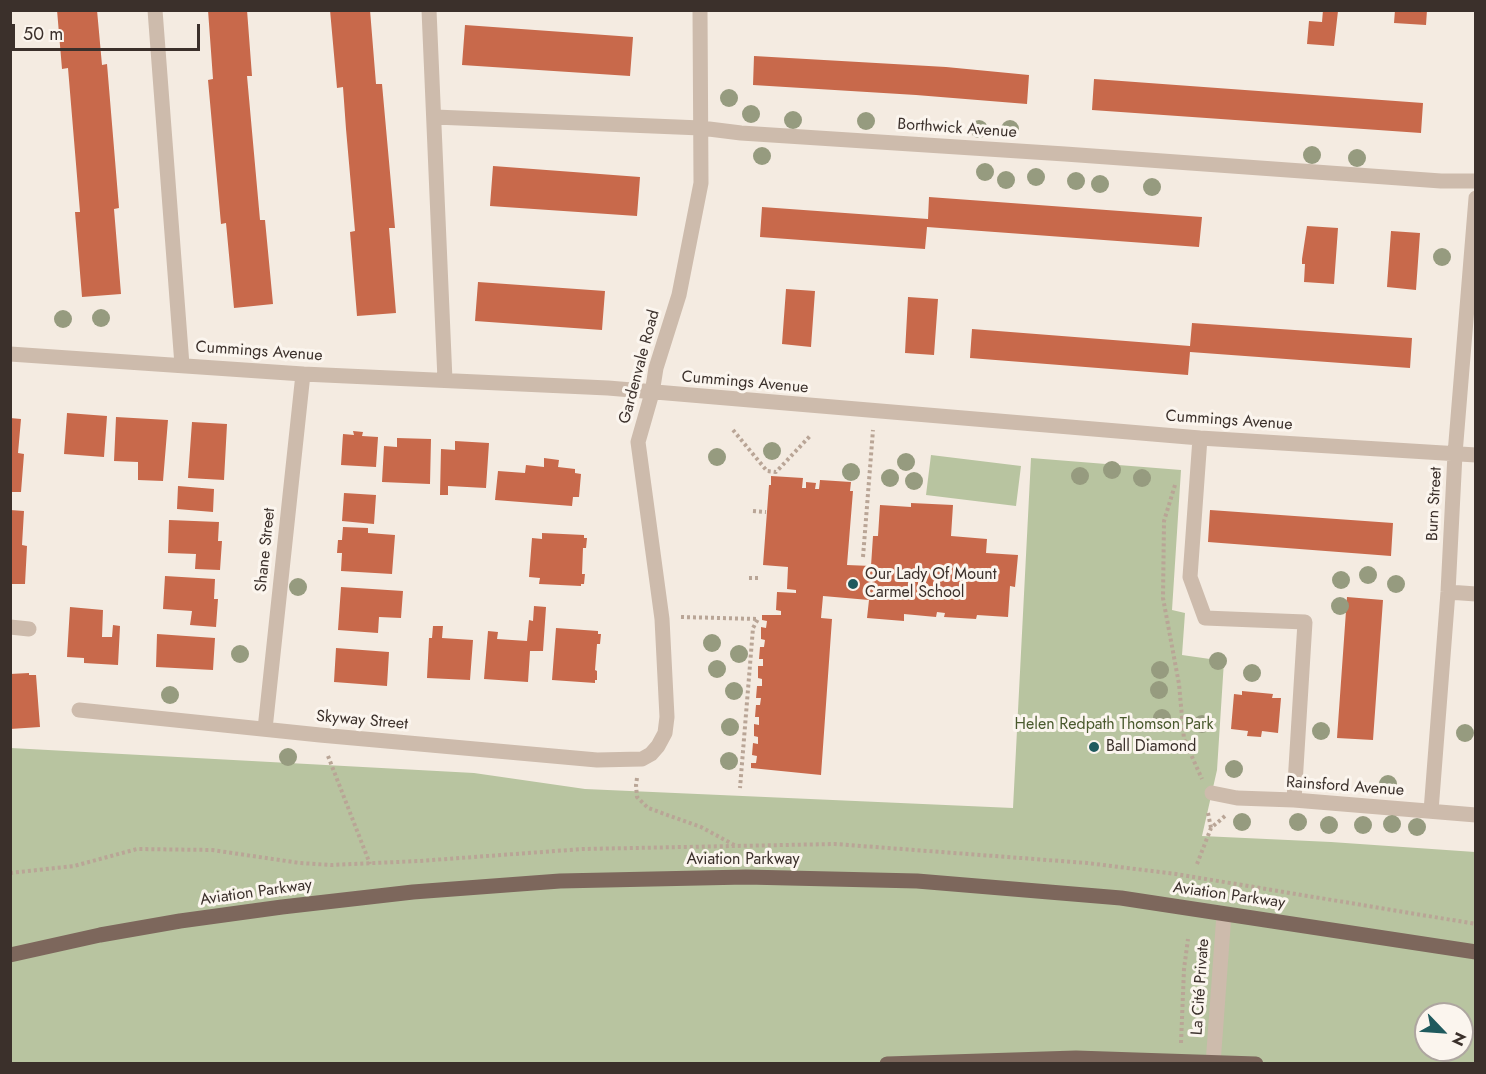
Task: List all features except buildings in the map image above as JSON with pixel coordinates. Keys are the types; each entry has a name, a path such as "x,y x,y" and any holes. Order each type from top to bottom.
{"main road":[{"name":"Aviation Parkway","path":"10,955 133,929 282,906 413,892 560,881 746,877 885,880 1121,898 1476,952"},
{"path":"1076,1058 1093,1064"},
{"path":"887,1064 1076,1058 1256,1064"}],"street":[{"path":"155,10 182,365"},
{"path":"429,10 445,380"},
{"name":"Gardenvale Road","path":"642,759 658,746 665,733 667,717 662,619 638,442 652,393 656,368 679,295 701,183 700,10"},
{"name":"Borthwick Avenue","path":"435,117 701,128 741,133 1442,181 1476,181"},
{"name":"Burn Street","path":"1431,811 1448,592 1455,454 1476,198"},
{"name":"Cummings Avenue","path":"10,354 303,374 608,388 1200,438 1476,455"},
{"name":"Shane Street","path":"265,729 303,374"},
{"path":"1200,438 1190,577 1205,618 1305,622 1294,800"},
{"path":"1448,592 1476,594"},
{"path":"10,627 29,629"},
{"name":"Skyway Street","path":"79,710 597,760 642,759"},
{"name":"Rainsford Avenue","path":"1212,792 1237,798 1294,800 1476,814"},
{"name":"La Cité Private","path":"1213,1063 1224,914"}],"path":[{"path":"863,557 874,411"},
{"path":"733,430 767,471 776,472 810,436"},
{"path":"1176,481 1164,521 1164,598 1179,684 1184,739 1200,777 1212,792 1207,815 1211,828"},
{"path":"753,511 766,512"},
{"path":"749,578 761,578"},
{"path":"662,619 684,616 758,619 753,628 740,788"},
{"path":"320,735 370,864"},
{"path":"642,759 636,785 637,797 641,803 657,812 702,827 736,846"},
{"path":"1197,864 1211,828 1222,819 1237,798"},
{"path":"1181,1045 1184,969 1188,939"}],"green space":[{"path":"931,455 1021,466 1016,506 926,495"},
{"name":"Helen Redpath Thomson Park","path":"1031,458 1181,470 1172,610 1185,613 1182,655 1224,661 1217,770 1202,836 1475,852 1475,1063 11,1064 11,748 474,773 585,789 1013,808"}],"place":[{"name":"Our Lady Of Mount Carmel School","path":"853,584"},
{"name":"Ball Diamond","path":"1094,747"}]}
